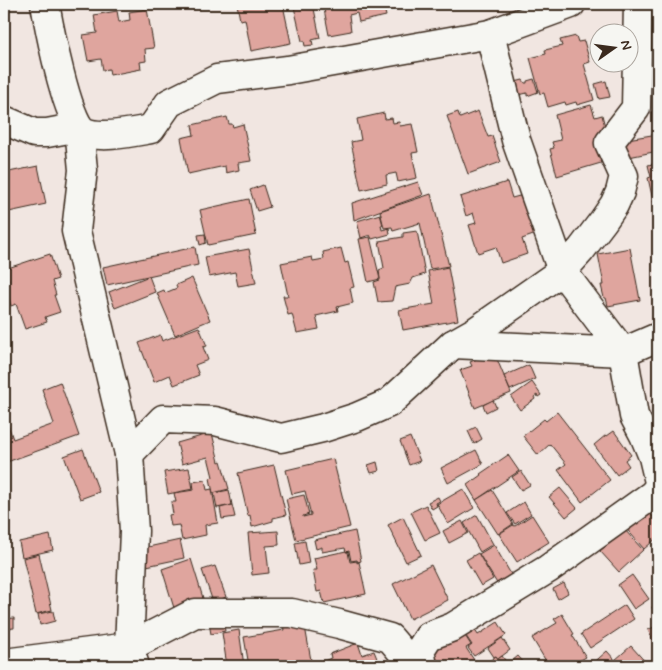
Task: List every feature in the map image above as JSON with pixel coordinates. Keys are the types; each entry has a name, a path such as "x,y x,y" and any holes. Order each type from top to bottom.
{"street":[{"path":"45,4 64,88 74,119 85,132 106,135 152,129 168,103 217,79 288,70 490,34 571,4"},
{"path":"129,454 163,419 215,421 282,438 324,428 357,417 389,403 454,344 476,331 562,271 604,221 620,192 624,176 609,142 636,108 638,4"},
{"path":"490,34 516,140 562,271 623,352 634,416 653,457 658,478"},
{"path":"4,120 34,133 47,133 79,127"},
{"path":"79,127 83,170 76,231 129,454 134,532 132,656"},
{"path":"454,344 623,352 658,336"},
{"path":"424,666 420,650 429,636 453,627 548,569 652,495 658,488"},
{"path":"4,663 132,656 195,614 292,613 390,638 414,666"}],"building":[{"path":"237,4 283,5 291,43 251,51 245,19 240,20"},
{"path":"290,4 313,4 320,38 312,40 313,45 305,46 304,41 302,41 294,7 291,8"},
{"path":"323,4 383,4 386,16 359,22 357,13 349,15 351,31 329,35"},
{"path":"147,9 154,48 145,49 146,61 140,62 141,69 110,75 109,69 103,70 101,59 88,61 83,35 97,33 94,15 117,11 119,22 130,20 129,12"},
{"path":"576,36 578,42 584,41 590,62 584,64 594,100 577,105 576,102 566,105 565,102 548,107 544,93 540,94 530,58 546,54 545,50 562,46 560,40"},
{"path":"534,79 538,92 527,96 527,93 515,96 511,83 523,80 527,83 527,81"},
{"path":"606,81 610,97 599,99 595,84"},
{"path":"591,105 595,117 602,115 607,134 608,159 600,161 601,163 557,176 550,149 554,148 552,142 561,140 555,115"},
{"path":"478,111 488,137 492,136 501,162 468,174 447,116 458,112 460,118"},
{"path":"384,113 385,119 392,118 393,123 399,122 400,126 412,124 418,152 412,153 417,178 398,182 396,173 386,175 387,184 361,190 351,142 361,140 357,119"},
{"path":"227,117 229,124 232,124 233,127 243,124 251,161 238,163 239,170 226,173 225,166 188,174 181,138 194,135 192,125"},
{"path":"658,134 658,151 624,158 621,140"},
{"path":"658,163 658,204 654,205 648,178 651,177 648,165"},
{"path":"38,166 46,204 4,213 4,173"},
{"path":"418,182 423,195 354,220 352,203"},
{"path":"507,182 512,198 523,195 536,234 522,239 527,254 501,263 496,247 478,253 469,225 476,223 473,213 466,216 460,197"},
{"path":"263,185 270,207 257,211 250,190"},
{"path":"431,194 449,266 430,269 420,223 393,231 392,227 384,228 380,211"},
{"path":"249,199 256,235 208,245 200,210"},
{"path":"380,214 383,225 381,225 382,230 389,228 390,234 372,239 370,235 361,238 357,221"},
{"path":"417,231 425,274 413,278 410,284 395,287 392,301 378,302 374,282 380,280 379,270 384,268 379,241 403,237 403,233"},
{"path":"205,234 206,243 200,245 198,235"},
{"path":"370,237 380,279 368,282 359,239"},
{"path":"195,247 198,265 107,285 103,267"},
{"path":"341,248 345,263 348,262 354,287 350,288 353,303 337,307 338,311 316,316 319,329 297,333 292,314 288,315 283,296 288,296 281,263 312,257 313,261 324,259 323,252"},
{"path":"630,248 640,300 608,306 601,285 604,285 598,254"},
{"path":"249,249 256,283 238,286 235,272 209,277 205,257"},
{"path":"50,254 58,279 52,281 56,295 54,295 60,312 45,317 47,322 25,329 16,304 11,306 4,283 9,281 5,269"},
{"path":"448,267 458,320 403,330 399,310 434,304 428,271"},
{"path":"149,276 155,292 115,308 109,292"},
{"path":"192,278 210,320 175,335 157,293 164,290 165,293 177,288 176,285"},
{"path":"199,327 207,346 203,347 208,360 195,365 199,375 174,385 170,375 154,382 139,343 160,335 162,341"},
{"path":"494,352 511,393 475,408 460,370 472,366 470,362"},
{"path":"529,365 535,379 510,390 504,376"},
{"path":"60,382 79,436 4,463 4,414 13,439 54,424 42,389"},
{"path":"532,382 541,395 534,397 535,399 520,410 511,397"},
{"path":"493,400 496,407 486,412 483,405"},
{"path":"557,412 610,480 582,502 558,470 566,464 550,444 538,455 523,436 544,419 546,421"},
{"path":"476,427 482,439 474,444 468,431"},
{"path":"614,431 631,455 625,460 629,466 617,475 594,445"},
{"path":"212,433 219,462 221,461 229,489 213,493 210,478 213,477 208,457 182,464 177,443"},
{"path":"410,437 420,461 409,465 400,441"},
{"path":"83,449 99,492 80,499 64,456"},
{"path":"476,450 483,464 448,483 441,468"},
{"path":"508,455 519,471 476,500 467,485"},
{"path":"333,459 350,527 296,540 286,499 304,495 309,514 303,517 311,515 305,491 292,494 286,470"},
{"path":"377,462 379,471 371,473 368,465"},
{"path":"274,465 286,515 252,527 238,473"},
{"path":"189,468 193,489 168,494 164,472"},
{"path":"521,471 530,485 521,490 512,477"},
{"path":"205,480 207,490 212,489 218,523 205,525 206,535 182,540 179,525 171,526 169,515 173,514 171,502 176,502 174,493 194,490 193,482"},
{"path":"560,488 577,508 566,517 549,497"},
{"path":"463,489 474,508 448,524 437,504"},
{"path":"229,490 232,505 217,508 214,493"},
{"path":"492,490 513,524 498,534 476,500"},
{"path":"438,497 440,501 432,509 428,502"},
{"path":"524,502 531,514 515,524 507,513"},
{"path":"232,505 235,517 222,519 220,508"},
{"path":"426,505 440,533 425,540 411,512"},
{"path":"645,507 658,523 658,537 644,549 624,526"},
{"path":"477,515 493,544 480,552 464,523"},
{"path":"532,515 549,542 517,562 499,534"},
{"path":"403,517 421,555 406,562 388,525"},
{"path":"462,521 468,533 449,543 443,531"},
{"path":"624,529 643,550 619,572 600,551"},
{"path":"278,531 279,545 266,546 269,573 252,575 248,533"},
{"path":"355,531 361,561 351,561 349,551 346,552 345,548 322,552 322,547 316,549 314,540"},
{"path":"50,535 53,550 22,557 19,542"},
{"path":"180,540 184,558 142,567 139,549"},
{"path":"305,541 309,563 299,565 295,543"},
{"path":"494,545 512,576 498,585 479,554"},
{"path":"348,552 350,562 359,562 366,594 324,603 321,591 317,592 313,570 317,570 314,558"},
{"path":"478,553 493,579 481,586 466,560"},
{"path":"39,554 52,610 36,614 23,558"},
{"path":"191,559 203,598 174,608 162,569"},
{"path":"431,565 448,600 410,619 393,584"},
{"path":"215,566 226,597 213,602 202,570"},
{"path":"632,575 649,599 634,609 618,585"},
{"path":"564,583 568,593 558,599 553,589"},
{"path":"658,604 658,621 652,607"},
{"path":"625,605 634,619 590,648 581,634"},
{"path":"53,611 55,621 40,625 38,614"},
{"path":"562,614 574,634 572,635 586,657 570,666 549,666 532,638 557,623 554,619"},
{"path":"14,618 14,628 4,629 4,619"},
{"path":"223,620 225,631 211,634 209,623"},
{"path":"304,621 312,666 249,666 244,637 284,630 283,625"},
{"path":"498,622 506,635 474,656 468,648 472,645 464,633 473,627 478,635"},
{"path":"658,625 658,652 648,630"},
{"path":"239,630 244,666 227,666 222,633"},
{"path":"462,631 471,645 466,648 478,666 441,666 431,651"},
{"path":"502,638 510,650 498,659 496,656 494,657 488,648"},
{"path":"358,643 362,655 374,651 380,666 326,666 324,661 331,658 330,654"},
{"path":"631,646 649,666 590,666 607,651 615,660"},
{"path":"496,656 498,659 502,656 507,663 502,666 492,666 488,662"},
{"path":"518,656 526,665 506,666"}]}
